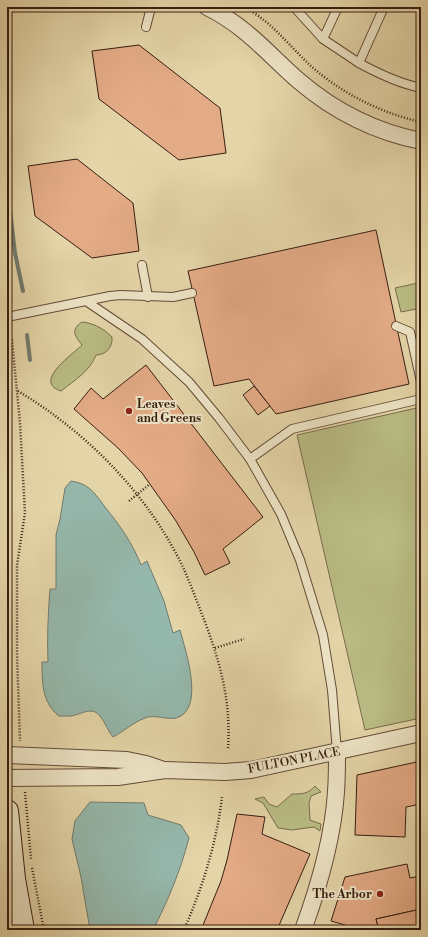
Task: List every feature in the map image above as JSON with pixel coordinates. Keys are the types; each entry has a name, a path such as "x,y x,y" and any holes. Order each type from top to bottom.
{"main road":[{"path":"7,811 14,879 23,930"}],"street":[{"path":"208,7 225,16 252,36 299,81 331,105 364,122 404,137 421,141"},
{"name":"FULTON PLACE","path":"7,778 118,777 165,770 225,772 251,770 421,734"},
{"path":"303,930 316,895 330,837 336,792 337,752"},
{"name":"FULTON PLACE","path":"7,755 127,760 165,770"}],"lane":[{"path":"146,27 151,7"},
{"path":"294,7 323,39 359,63 388,78 421,88"},
{"path":"323,39 338,7"},
{"path":"359,63 384,7"},
{"path":"142,265 148,297"},
{"path":"7,317 121,295 173,297 192,293"},
{"path":"86,301 142,339 189,382 250,459 281,514 300,560 323,635 332,690 337,752"},
{"path":"396,326 410,332 421,382"},
{"path":"250,459 292,429 421,399"}],"path":[{"path":"246,7 271,26 312,67 335,84 361,101 421,122"},
{"path":"7,329 12,340 17,391 25,513 17,565 19,731"},
{"path":"17,391 44,408 79,434 113,467 137,495 164,533 181,563 215,648 227,694 229,723 228,749"},
{"path":"129,500 150,484"},
{"path":"215,648 244,639"},
{"path":"26,797 31,859"},
{"path":"184,930 210,861 222,797"},
{"path":"32,867 44,930"}],"green space":[{"path":"418,283 421,296 421,308 401,312 395,288"},
{"path":"82,322 94,325 105,331 112,337 112,341 106,352 96,355 86,371 61,391 53,387 51,381 57,368 82,345 77,339 75,330"},
{"path":"421,407 421,718 365,730 297,435"},
{"path":"315,786 321,792 311,796 309,803 310,820 321,824 320,831 314,827 292,830 278,828 263,803 255,799 264,797 269,804 277,807 292,794 305,793 310,791"}],"water":[{"path":"71,481 84,485 94,493 125,534 141,565 147,561 164,601 173,633 180,630 189,664 192,692 190,704 185,713 176,718 145,718 113,737 97,713 90,711 71,716 59,716 49,705 44,692 42,662 48,662 50,589 56,589 56,535 65,488"},
{"path":"90,802 144,803 148,815 181,825 189,838 174,885 153,930 90,930 81,877 72,839 75,821"}],"building":[{"path":"139,45 220,108 226,153 179,160 99,99 92,51"},
{"path":"77,159 133,203 139,251 92,258 35,216 28,166"},
{"path":"376,230 409,384 276,414 249,379 214,386 188,271"},
{"path":"146,365 263,517 223,549 230,563 205,575 176,521 142,473 118,448 74,409 91,388 103,399"},
{"path":"254,386 270,406 258,415 243,395"},
{"path":"421,761 421,804 406,807 405,837 355,835 357,775"},
{"path":"237,814 265,817 262,834 310,854 277,930 201,930 221,881"},
{"name":"The Arbor","path":"407,864 410,878 421,876 421,909 376,919 379,930 346,930 345,925 331,921 345,877"},
{"path":"421,909 421,930 379,930 376,919"}],"waterway":[{"path":"7,184 15,253 23,291"},
{"path":"27,335 30,360"}],"place":[{"name":"Leaves and Greens","path":"129,411"},
{"name":"The Arbor","path":"380,894"}]}
